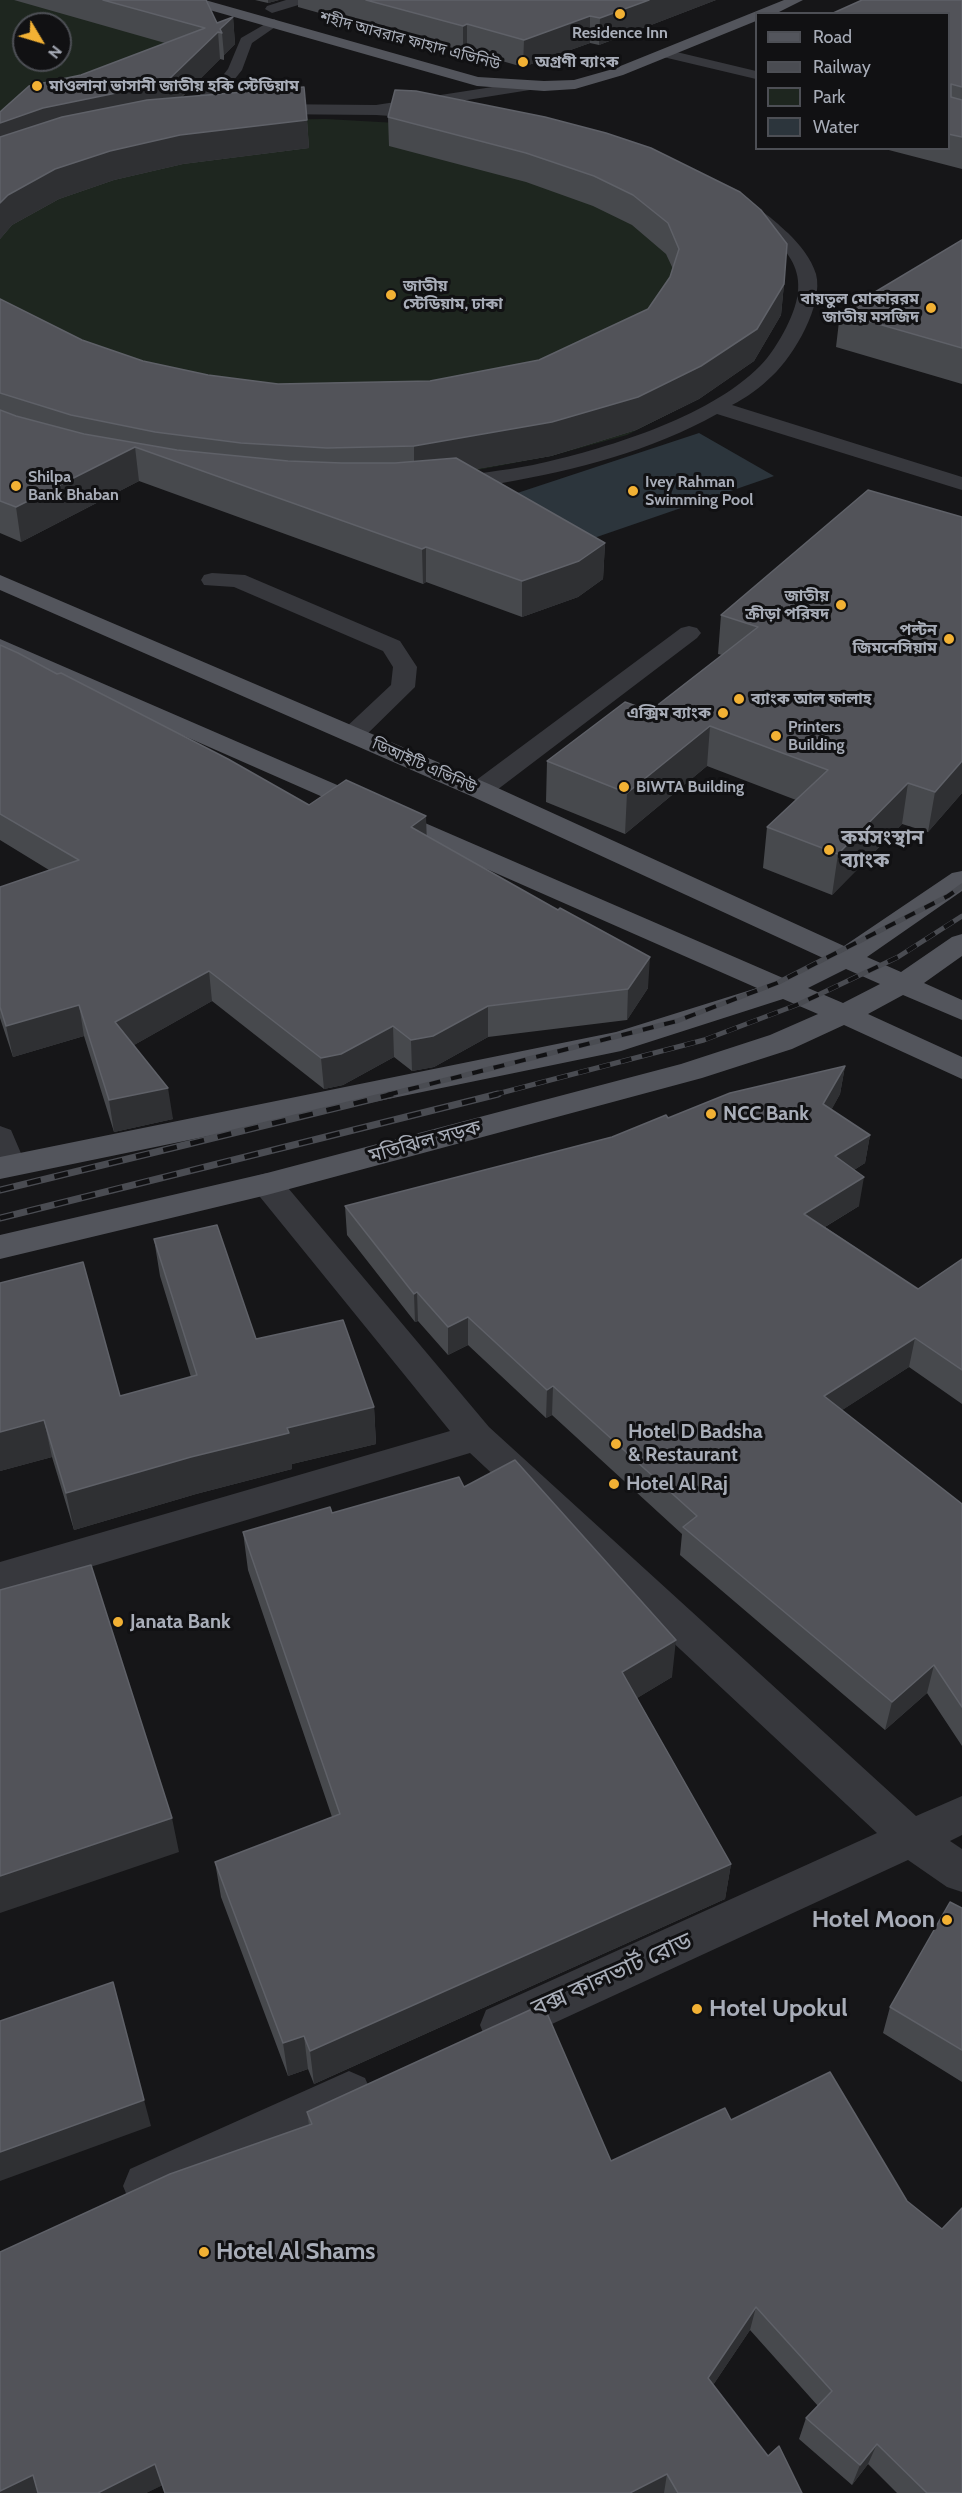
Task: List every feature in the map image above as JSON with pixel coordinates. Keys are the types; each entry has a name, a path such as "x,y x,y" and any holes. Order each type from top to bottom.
{"main road":[{"name":"শহীদ আবরার ফাহাদ এভিনিউ","path":"190,0 273,16 470,63"},
{"name":"শহীদ আবরার ফাহাদ এভিনিউ","path":"238,0 273,16 477,81 531,86 566,85 593,80 755,16"},
{"path":"767,12 796,0"},
{"name":"ডিআইটি এভিনিউ","path":"0,582 480,790 962,1011"},
{"path":"0,646 844,1014 962,1069"},
{"path":"3,1157 621,1041 784,989 846,958 962,879"},
{"name":"মতিঝিল সড়ক","path":"0,1247 267,1184 692,1071 781,1042 844,1014 901,985 962,943"}],"street":[{"path":"208,112 178,116 225,82 235,70 246,41 273,16 300,0"},
{"path":"664,53 755,75"},
{"path":"376,110 531,86"},
{"path":"243,110 288,108 376,110 452,116"},
{"path":"437,487 548,469 675,428 716,407 765,373 802,318 809,276 801,256 792,246 762,220 727,198"},
{"path":"716,407 962,484"},
{"path":"212,579 237,580 392,646 405,667 403,687 352,735"},
{"path":"480,790 690,633"},
{"path":"267,1184 435,1390 477,1437 911,1838 962,1873"},
{"path":"0,1578 477,1437"},
{"name":"বক্স কালভার্ট রোড","path":"469,2040 962,1815"},
{"path":"112,2202 382,2079"}],"green space":[{"path":"0,0 107,0 209,28 0,141"},
{"name":"জাতীয় স্টেডিয়াম, ঢাকা","path":"326,119 415,124 783,275 781,315 698,399 627,435 551,456 472,471 0,421 0,170 254,120"}],"water":[{"path":"699,433 774,476 559,550 487,503"}],"building":[{"path":"103,0 206,0 217,23 233,17 220,29 222,33 218,32 165,83 43,108 0,123 0,112 29,86 81,75 205,28"},
{"path":"366,0 649,0 600,18 590,16 524,40"},
{"path":"862,0 962,0 962,87 951,84 951,97 962,100 962,137 950,134 950,12 835,12"},
{"path":"304,87 307,120 180,135 110,151 55,169 8,195 0,203 0,137 62,117 147,100"},
{"path":"395,90 416,91 545,117 606,133 651,148 740,192 761,210 787,244 784,284 757,329 701,366 638,397 552,422 414,446 327,448 241,443 155,432 71,415 0,393 0,299 82,340 143,361 208,375 278,384 430,381 539,360 648,309 670,277 679,249 668,223 633,195 594,176 526,153 388,117"},
{"path":"962,240 962,348 840,313"},
{"path":"0,410 84,434 177,450 288,461 342,463 395,463 456,458 605,543 579,561 522,581 426,547 422,549 135,447 16,507 0,501"},
{"path":"868,490 962,517 962,761 935,792 908,783 838,854 767,827 828,770 710,726 627,793 547,761 625,702 650,711 758,627 721,615"},
{"path":"0,645 57,674 61,673 228,759 309,805 346,780 426,816 411,827 558,910 560,908 650,957 628,989 488,1006 433,1036 411,1040 393,1026 341,1054 321,1058 209,971 115,1022 168,1088 109,1100 79,1005 6,1026 0,1007 0,887 79,860 0,814"},
{"path":"845,1066 823,1104 870,1135 835,1156 864,1177 804,1214 918,1289 962,1259 962,1370 915,1338 824,1396 962,1504 962,1707 934,1665 892,1702 683,1527 697,1516 553,1386 547,1390 468,1317 448,1327 417,1292 414,1294 345,1206 612,1137 730,1093"},
{"path":"217,1225 256,1339 343,1320 374,1407 287,1428 289,1433 191,1457 66,1493 44,1420 0,1432 0,1283 83,1262 120,1396 197,1375 154,1239"},
{"path":"515,1460 676,1640 622,1672 731,1864 310,2051 304,2036 283,2043 215,1862 340,1814 243,1532 330,1507 332,1513 459,1477 464,1487"},
{"path":"91,1565 172,1818 0,1876 0,1590"},
{"path":"950,1902 962,1908 962,2050 890,2007"},
{"path":"113,1982 144,2100 0,2152 0,2021"},
{"path":"543,2004 611,2161 725,2108 731,2120 830,2072 907,2201 942,2229 962,2208 962,2493 927,2493 877,2444 860,2465 806,2418 832,2391 756,2307 708,2378 768,2456 779,2446 802,2493 678,2493 667,2474 630,2493 165,2493 155,2464 98,2493 38,2493 33,2475 0,2491 0,2252 170,2174 312,2124 307,2112"}],"railway":[{"path":"387,1095 677,1021 777,983 948,896 962,886"},
{"path":"493,1095 704,1040 799,1004 898,957 962,916"},
{"path":"0,1190 393,1094"},
{"path":"0,1218 498,1094"}],"place":[{"name":"Residence Inn","path":"620,14"},
{"name":"অগ্রণী ব্যাংক","path":"523,62"},
{"name":"মাওলানা ভাসানী জাতীয় হকি স্টেডিয়াম","path":"37,86"},
{"name":"জাতীয় স্টেডিয়াম, ঢাকা","path":"391,295"},
{"name":"বায়তুল মোকাররম জাতীয় মসজিদ","path":"931,308"},
{"name":"Shilpa Bank Bhaban","path":"16,486"},
{"name":"Ivey Rahman Swimming Pool","path":"633,491"},
{"name":"জাতীয় ক্রীড়া পরিষদ","path":"841,605"},
{"name":"পল্টন জিমনেসিয়াম","path":"949,639"},
{"name":"ব্যাংক আল ফালাহ","path":"739,699"},
{"name":"এক্সিম ব্যাংক","path":"723,713"},
{"name":"Printers Building","path":"776,736"},
{"name":"BIWTA Building","path":"624,787"},
{"name":"কর্মসংস্থান ব্যাংক","path":"829,850"},
{"name":"NCC Bank","path":"711,1114"},
{"name":"Hotel D Badsha & Restaurant","path":"616,1444"},
{"name":"Hotel Al Raj","path":"614,1484"},
{"name":"Janata Bank","path":"118,1622"},
{"name":"Hotel Moon","path":"947,1920"},
{"name":"Hotel Upokul","path":"697,2009"},
{"name":"Hotel Al Shams","path":"204,2252"}]}
